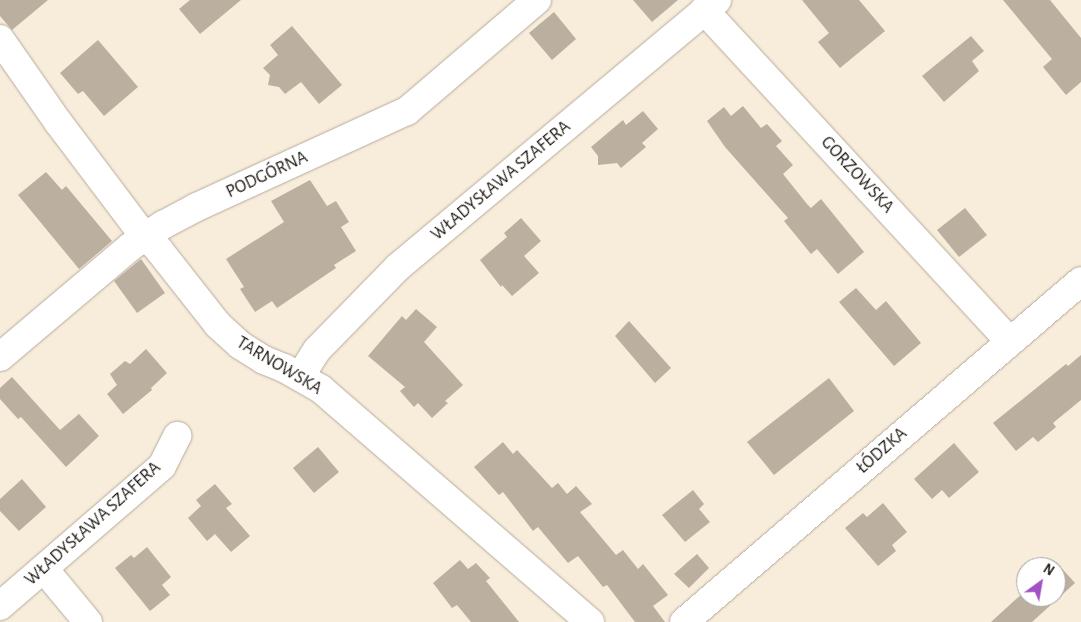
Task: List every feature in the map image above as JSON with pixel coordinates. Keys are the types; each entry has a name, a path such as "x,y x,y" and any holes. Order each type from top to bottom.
{"street":[{"name":"PODGÓRNA","path":"0,357 130,247 145,237 197,207 407,111 537,0"},
{"name":"GORZOWSKA","path":"711,5 1009,341"},
{"name":"WŁADYSŁAWA SZAFERA","path":"300,378 317,350 398,267 711,5"},
{"name":"TARNOWSKA","path":"0,39 58,122 145,237 159,250 218,325 240,345 264,360 321,389 590,622"},
{"name":"ŁÓDZKA","path":"684,622 1081,281"},
{"name":"WŁADYSŁAWA SZAFERA","path":"0,606 162,466 177,436"},
{"path":"44,569 88,622"}],"building":[{"path":"0,0 48,0 12,30 0,16"},
{"path":"190,0 241,0 200,34 179,9"},
{"path":"633,0 678,0 652,22"},
{"path":"802,0 859,0 885,31 840,68 818,42 829,33"},
{"path":"1003,0 1050,0 1081,38 1081,82 1066,95 1043,67 1052,59"},
{"path":"554,12 576,39 552,60 529,33"},
{"path":"292,26 342,85 319,104 301,82 285,94 279,87 268,85 270,75 263,68 278,55 270,45"},
{"path":"971,36 984,51 972,61 979,71 944,102 922,76"},
{"path":"98,40 138,87 104,116 83,91 78,94 60,73"},
{"path":"743,106 761,128 767,124 782,141 776,146 793,165 783,174 807,204 811,208 821,199 864,252 838,274 817,249 811,254 784,221 788,218 725,147 707,121 724,107 731,116"},
{"path":"643,111 658,129 642,143 646,147 621,168 617,163 598,165 598,156 591,147 623,120 626,125"},
{"path":"46,172 62,190 66,186 112,241 79,269 18,195"},
{"path":"310,180 327,206 336,201 349,222 341,227 356,251 334,265 336,268 277,308 272,301 255,312 240,289 244,287 226,259 284,222 271,201"},
{"path":"965,208 987,235 959,257 937,230"},
{"path":"521,218 541,241 524,256 539,273 512,296 502,285 501,287 480,260 507,237 504,233"},
{"path":"141,259 165,293 137,313 114,281"},
{"path":"856,288 876,310 886,301 921,343 894,366 839,302"},
{"path":"416,309 437,327 424,342 463,385 445,401 448,403 432,418 418,403 414,407 400,391 405,387 368,356 402,316 406,320"},
{"path":"629,321 671,368 655,383 615,336"},
{"path":"146,349 167,373 151,388 152,390 123,414 107,394 117,385 110,374 125,361 130,364"},
{"path":"1081,355 1081,400 1053,423 1056,427 1038,442 1033,437 1016,451 993,423 1066,364 1068,366"},
{"path":"12,377 60,430 79,414 99,436 66,467 21,417 18,419 0,399 0,388"},
{"path":"829,378 854,411 774,475 747,442"},
{"path":"503,442 513,454 517,450 552,488 558,483 567,494 576,486 592,504 580,512 616,555 623,550 638,569 643,564 668,595 653,606 665,622 635,622 607,585 603,587 578,556 568,563 538,527 533,531 503,492 499,495 474,467"},
{"path":"954,443 979,472 949,498 942,490 932,499 914,479"},
{"path":"318,447 339,472 314,493 293,468"},
{"path":"22,479 46,507 19,531 0,511 0,499"},
{"path":"215,484 232,504 226,508 250,536 231,552 215,534 207,541 188,518 201,506 196,500"},
{"path":"693,490 704,504 699,509 710,522 685,542 662,515"},
{"path":"883,503 907,532 892,545 896,551 878,566 845,528 863,513 867,517"},
{"path":"147,547 171,577 162,585 170,595 150,611 115,568 131,555 134,558"},
{"path":"697,554 709,568 689,588 674,574"},
{"path":"460,560 468,569 476,563 490,578 486,581 519,622 471,622 457,605 452,608 433,583"},
{"path":"1066,573 1075,583 1066,591"},
{"path":"1016,599 1016,607 1049,607 1032,622 991,622"}]}
